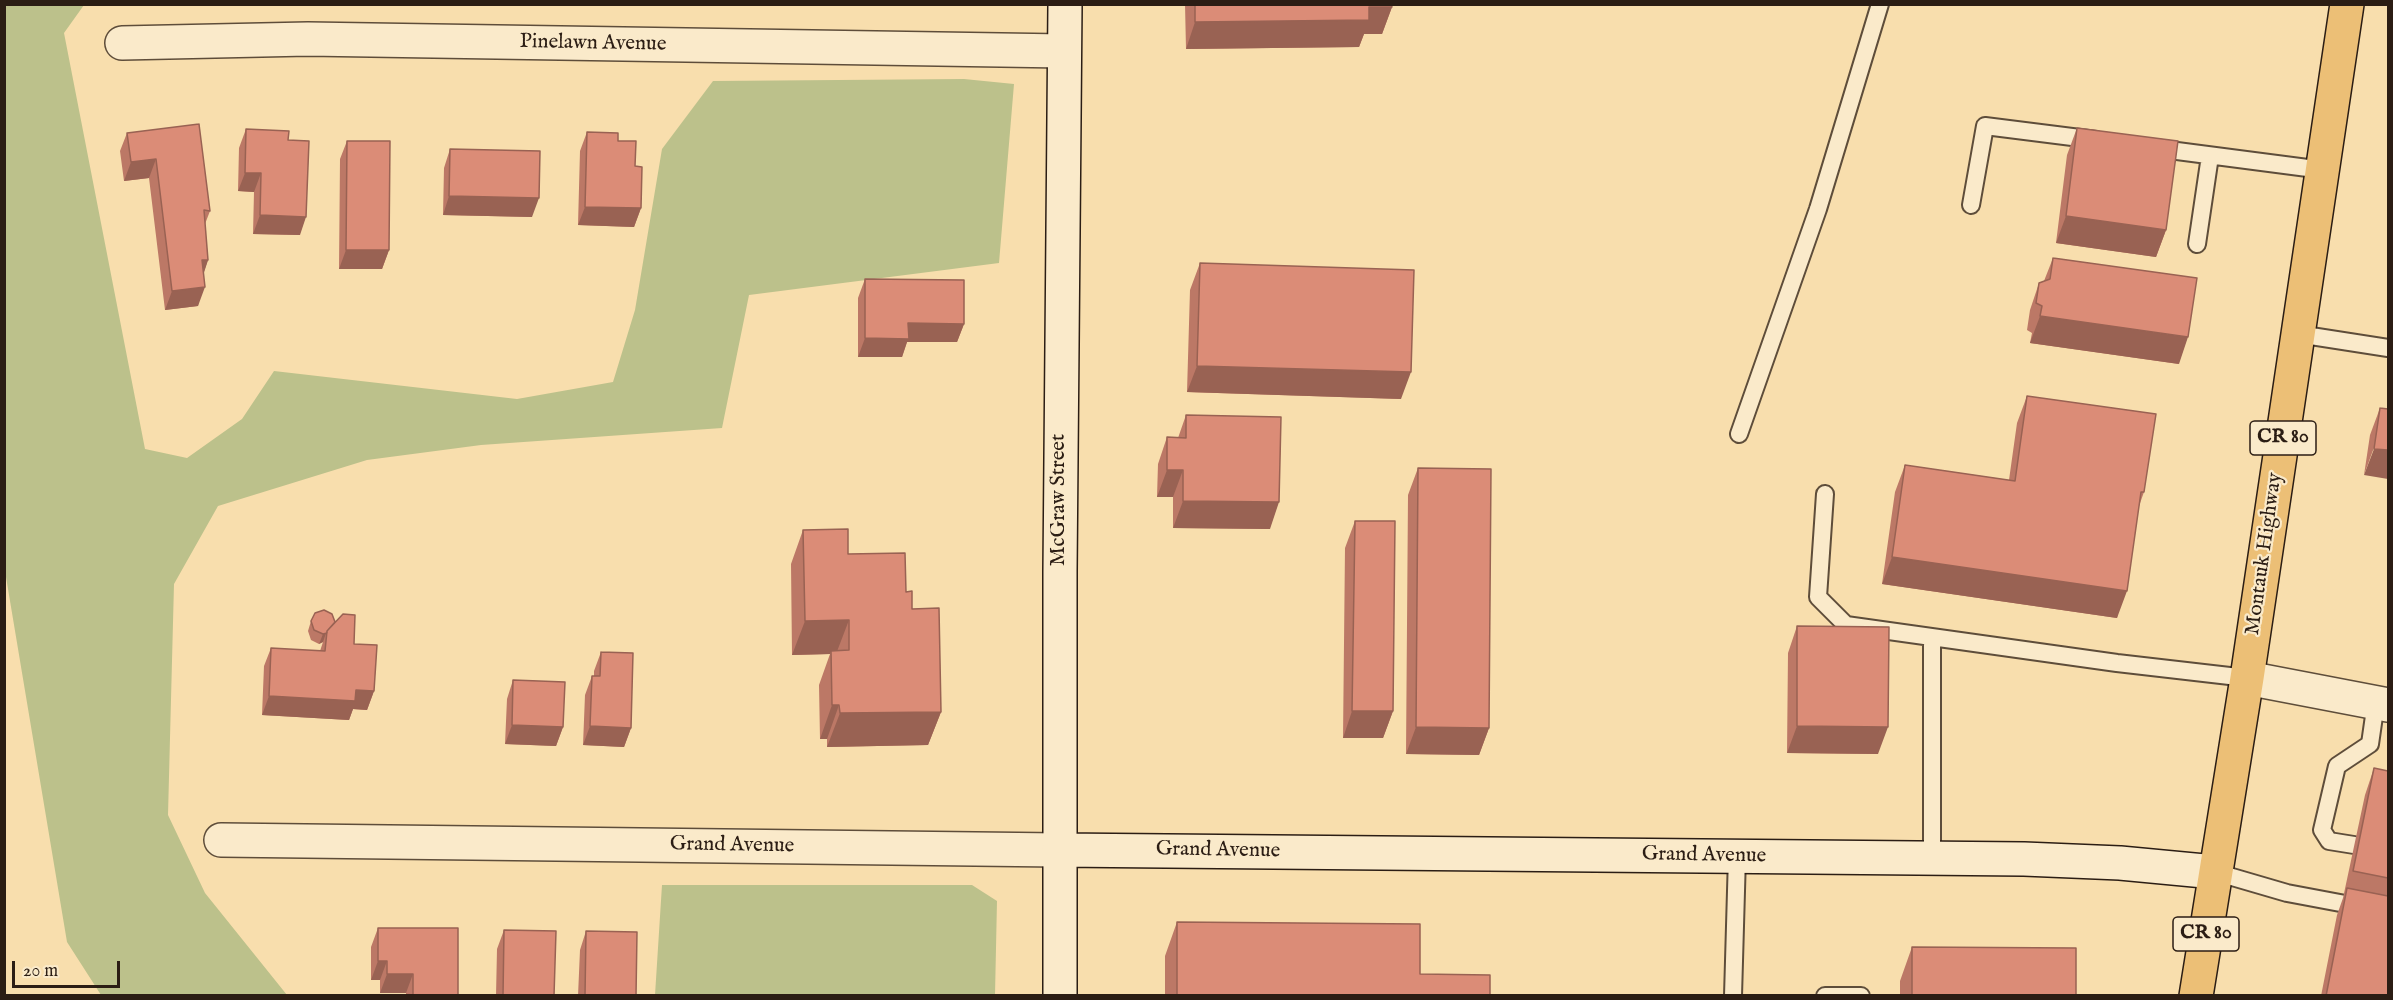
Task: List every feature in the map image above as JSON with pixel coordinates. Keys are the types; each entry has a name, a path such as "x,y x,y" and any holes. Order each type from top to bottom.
{"main road":[{"name":"Montauk Highway","path":"2196,996 2247,678 2347,4"}],"street":[{"name":"McGraw Street","path":"1060,996 1065,4"},
{"name":"Pinelawn Avenue","path":"122,43 308,39 1064,51"},
{"path":"2247,678 2382,704"},
{"name":"Grand Avenue","path":"220,840 1932,858 2120,863 2216,872"}],"lane":[{"path":"1739,434 1818,209 1880,4"},
{"path":"1971,206 1985,126 2115,143"},
{"path":"2139,146 2323,170"},
{"path":"2197,244 2210,156"},
{"path":"2298,334 2388,348"},
{"path":"1825,494 1818,597 1846,625 2117,663 2247,678"},
{"path":"1932,637 1932,858"},
{"path":"2354,845 2329,841 2322,830 2337,766 2370,744 2382,704"},
{"path":"1733,996 1737,856"},
{"path":"2216,872 2287,893 2388,912"},
{"path":"1825,996 1861,996"}],"green space":[{"path":"4,5 84,5 64,33 145,449 187,458 242,419 274,371 517,399 613,382 635,310 662,149 713,81 964,79 1014,84 999,263 749,295 722,428 481,445 367,460 218,506 174,584 168,815 205,893 287,995 101,995 67,942 5,571"},
{"path":"662,885 972,885 997,901 995,995 655,995"}],"building":[{"path":"1195,4 1391,4 1392,7 1369,7 1369,20 1195,22"},
{"path":"199,124 210,211 204,210 208,260 202,260 205,287 172,291 156,159 131,162 127,133"},
{"path":"2077,128 2178,141 2166,230 2066,216"},
{"path":"246,129 289,131 288,140 309,141 306,217 260,215 261,173 245,173"},
{"path":"587,132 618,133 618,141 636,141 635,166 642,167 641,208 585,207"},
{"path":"347,141 390,141 389,250 346,250"},
{"path":"450,149 540,151 539,198 449,196"},
{"path":"2053,258 2197,278 2188,337 2040,316 2042,306 2036,303 2039,283 2050,279"},
{"path":"1200,263 1414,270 1411,372 1197,366"},
{"path":"865,279 964,280 964,324 908,323 909,339 865,338"},
{"path":"2027,396 2156,414 2144,492 2141,492 2127,591 1892,557 1905,465 2015,481"},
{"path":"2380,408 2388,409 2388,450 2374,449"},
{"path":"1186,415 1281,417 1279,502 1183,501 1183,470 1167,470 1167,437 1186,438"},
{"path":"1418,468 1491,469 1489,728 1416,727"},
{"path":"1355,521 1395,521 1393,711 1352,711"},
{"path":"848,529 848,554 905,553 906,592 912,591 912,609 939,608 941,712 840,713 839,705 832,705 831,651 849,650 849,620 805,621 803,530"},
{"path":"324,610 332,614 335,622 327,633 323,634 314,630 311,621 315,613"},
{"path":"343,614 355,615 354,644 377,645 374,691 356,690 355,701 269,696 271,648 325,651 327,631"},
{"path":"1797,626 1889,627 1888,727 1797,726"},
{"path":"601,652 633,653 631,728 590,726 592,676 600,676"},
{"path":"513,680 565,682 563,727 512,725"},
{"path":"2374,768 2388,771 2388,878 2353,871"},
{"path":"2347,888 2388,896 2388,996 2326,996"},
{"path":"1177,922 1420,924 1420,974 1490,975 1490,996 1177,996"},
{"path":"378,928 458,928 458,996 413,996 413,974 387,974 387,961 378,961"},
{"path":"504,930 556,931 554,996 503,996"},
{"path":"586,931 637,932 636,996 585,996"},
{"path":"1912,947 2076,948 2076,996 1912,996"}]}
